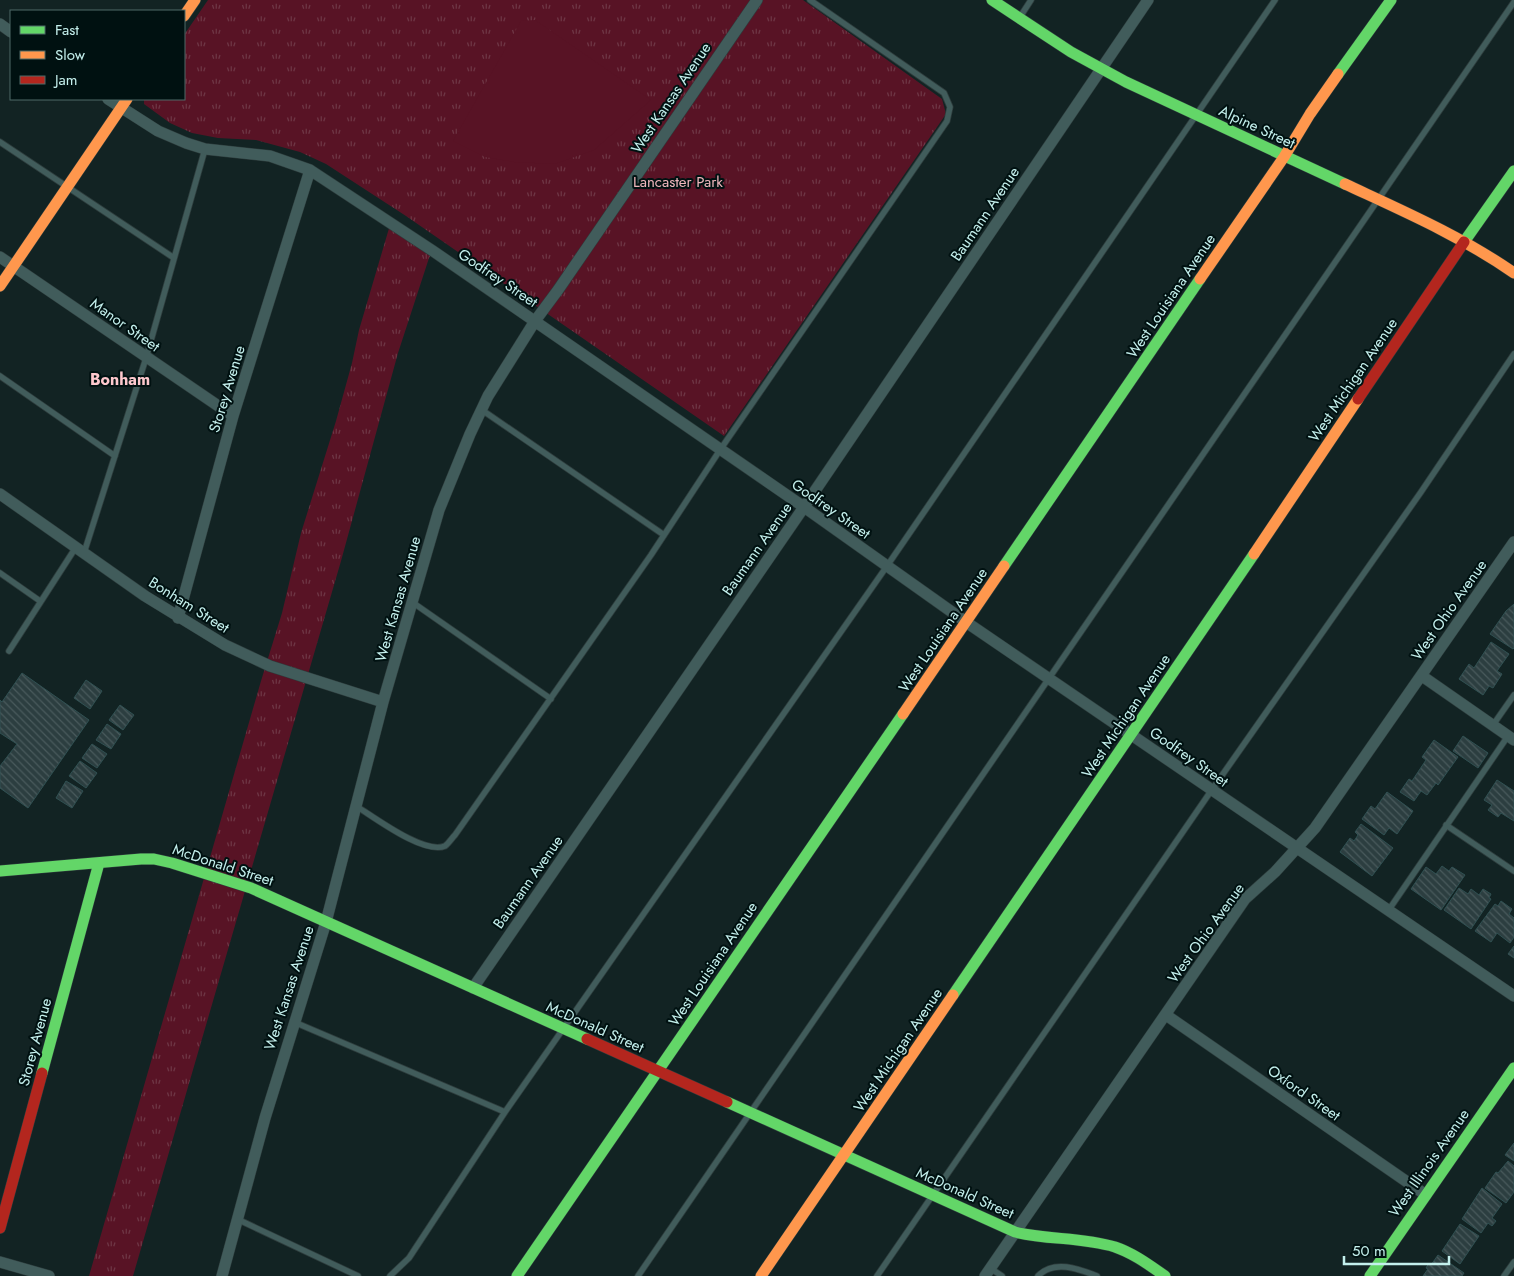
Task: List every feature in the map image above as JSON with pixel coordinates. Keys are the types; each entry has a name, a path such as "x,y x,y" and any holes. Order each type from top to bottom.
{"street":[{"path":"185,15 195,0"},
{"name":"West Kansas Avenue","path":"222,1276 265,1118 326,922 383,702 439,510 470,434 488,396 534,321 558,290 757,0"},
{"name":"Alpine Street","path":"992,0 1071,52 1102,69 1284,157 1435,226 1491,257 1514,273"},
{"name":"Baumann Avenue","path":"473,988 804,507 1148,0"},
{"name":"West Louisiana Avenue","path":"517,1276 1284,157 1310,114 1391,0"},
{"path":"0,286 124,103"},
{"name":"Godfrey Street","path":"124,103 158,131 205,149 270,156 310,170 414,238 1211,791 1514,996"},
{"name":"Storey Avenue","path":"178,618 233,416 310,170"},
{"name":"West Michigan Avenue","path":"761,1276 1132,736 1464,242 1514,171"},
{"name":"Manor Street","path":"0,257 233,416"},
{"name":"Bonham Street","path":"0,494 178,618 225,645 258,661 383,702"},
{"name":"West Ohio Avenue","path":"988,1272 1245,899 1275,872 1315,828 1514,542"},
{"path":"1422,676 1511,738"},
{"name":"McDonald Street","path":"0,872 154,859 251,888 1015,1232 1032,1237 1080,1241 1117,1248 1136,1257 1165,1276"},
{"name":"Storey Avenue","path":"0,1228 99,864"},
{"name":"Oxford Street","path":"1166,1015 1426,1195"},
{"name":"West Illinois Avenue","path":"1370,1276 1514,1068"},
{"path":"0,1262 49,1276"}],"lane":[{"path":"356,806 416,843 430,848 445,846 456,835 664,535 720,450 947,120 950,107 944,92 810,0"},
{"path":"1019,18 1031,0"},
{"path":"390,1276 409,1258 505,1112 887,566 1275,0"},
{"path":"638,1276 1050,680 1514,2"},
{"path":"0,142 174,258"},
{"path":"9,651 40,601 80,550 115,456 146,358 205,149"},
{"path":"877,1276 1211,791 1422,492 1514,354"},
{"path":"0,376 115,456"},
{"path":"482,410 664,535"},
{"path":"0,573 40,601"},
{"path":"412,602 551,698"},
{"path":"1493,725 1514,695"},
{"path":"1388,911 1446,825 1511,738"},
{"path":"1446,825 1514,872"},
{"path":"294,1022 505,1112"},
{"path":"237,1219 358,1276"},
{"path":"1504,1276 1514,1262"},
{"path":"1038,1276 1053,1266 1075,1268 1097,1276"},
{"path":"988,1272 1002,1276"}],"green space":[{"name":"Lancaster Park","path":"208,0 803,0 942,99 946,114 724,436 406,216 326,164 300,152 256,140 218,138 192,133 170,123 144,104 144,100 185,100 185,34"},
{"path":"535,20 651,100 594,150 555,164 514,162 485,157 453,141 521,21"},
{"path":"390,225 433,251 429,258 398,353 341,561 133,1276 89,1276 282,613 301,533 336,421 359,330"}],"building":[{"path":"1514,604 1513,649 1490,634 1506,611"},
{"path":"1491,642 1509,654 1497,671 1502,674 1493,688 1489,686 1483,695 1459,679 1469,664 1474,668"},
{"path":"22,673 89,720 28,808 0,788 0,766 17,744 0,733 0,700 2,702"},
{"path":"86,680 102,691 90,709 74,698"},
{"path":"120,705 134,715 123,730 109,720"},
{"path":"107,724 121,734 111,749 96,740"},
{"path":"1463,736 1488,753 1478,768 1453,751"},
{"path":"1434,740 1458,757 1438,785 1436,783 1427,795 1421,791 1414,801 1400,792 1409,779 1412,781 1426,760 1422,757"},
{"path":"92,744 107,754 97,768 82,758"},
{"path":"80,761 97,773 86,788 69,776"},
{"path":"1497,780 1514,791 1514,821 1501,813 1498,817 1488,810 1492,805 1484,800"},
{"path":"66,781 83,791 72,808 56,798"},
{"path":"1387,792 1413,811 1397,834 1389,828 1384,835 1362,819 1371,806 1375,809"},
{"path":"1361,824 1393,848 1372,876 1340,852 1350,838 1354,841 1358,835 1355,832"},
{"path":"1442,866 1449,871 1452,867 1465,875 1441,910 1411,889 1426,867 1436,874"},
{"path":"1459,888 1468,894 1471,889 1479,895 1483,889 1491,894 1489,898 1491,899 1471,929 1444,910"},
{"path":"1501,901 1512,909 1509,914 1514,918 1514,937 1510,943 1497,933 1491,942 1475,931 1495,904 1498,906"},
{"path":"1514,946 1514,958 1508,954"},
{"path":"1514,1143 1514,1161 1505,1155"},
{"path":"1508,1161 1514,1166 1514,1192 1506,1203 1485,1188 1496,1172 1498,1173"},
{"path":"1482,1188 1502,1204 1492,1218 1496,1221 1492,1226 1488,1223 1481,1233 1462,1219"},
{"path":"1460,1224 1479,1236 1460,1264 1442,1251"},
{"path":"1438,1255 1464,1273 1462,1276 1423,1276 1428,1269 1426,1268 1429,1263 1431,1265"}],"traffic: fast":[{"path":"992,0 1071,52 1126,82 1345,184"},
{"path":"1338,74 1391,0"},
{"path":"1464,242 1514,171"},
{"path":"1004,566 1200,279"},
{"path":"953,995 1254,554"},
{"path":"517,1276 903,714"},
{"path":"0,871 141,859 154,859 172,863 251,888 587,1039"},
{"path":"42,1073 99,863"},
{"path":"1370,1276 1514,1068"},
{"path":"727,1102 1015,1232 1115,1247 1135,1256 1165,1276"}],"traffic: slow":[{"path":"185,15 195,0"},
{"path":"1200,279 1284,157 1310,114 1338,74"},
{"path":"0,286 126,100"},
{"path":"1345,184 1453,236 1514,273"},
{"path":"1254,554 1358,399"},
{"path":"903,714 1004,566"},
{"path":"761,1276 953,995"}],"traffic: jam":[{"path":"1358,399 1464,242"},
{"path":"587,1039 727,1102"},
{"path":"0,1228 42,1073"}],"district":[{"name":"Bonham","path":"120,379"}]}
